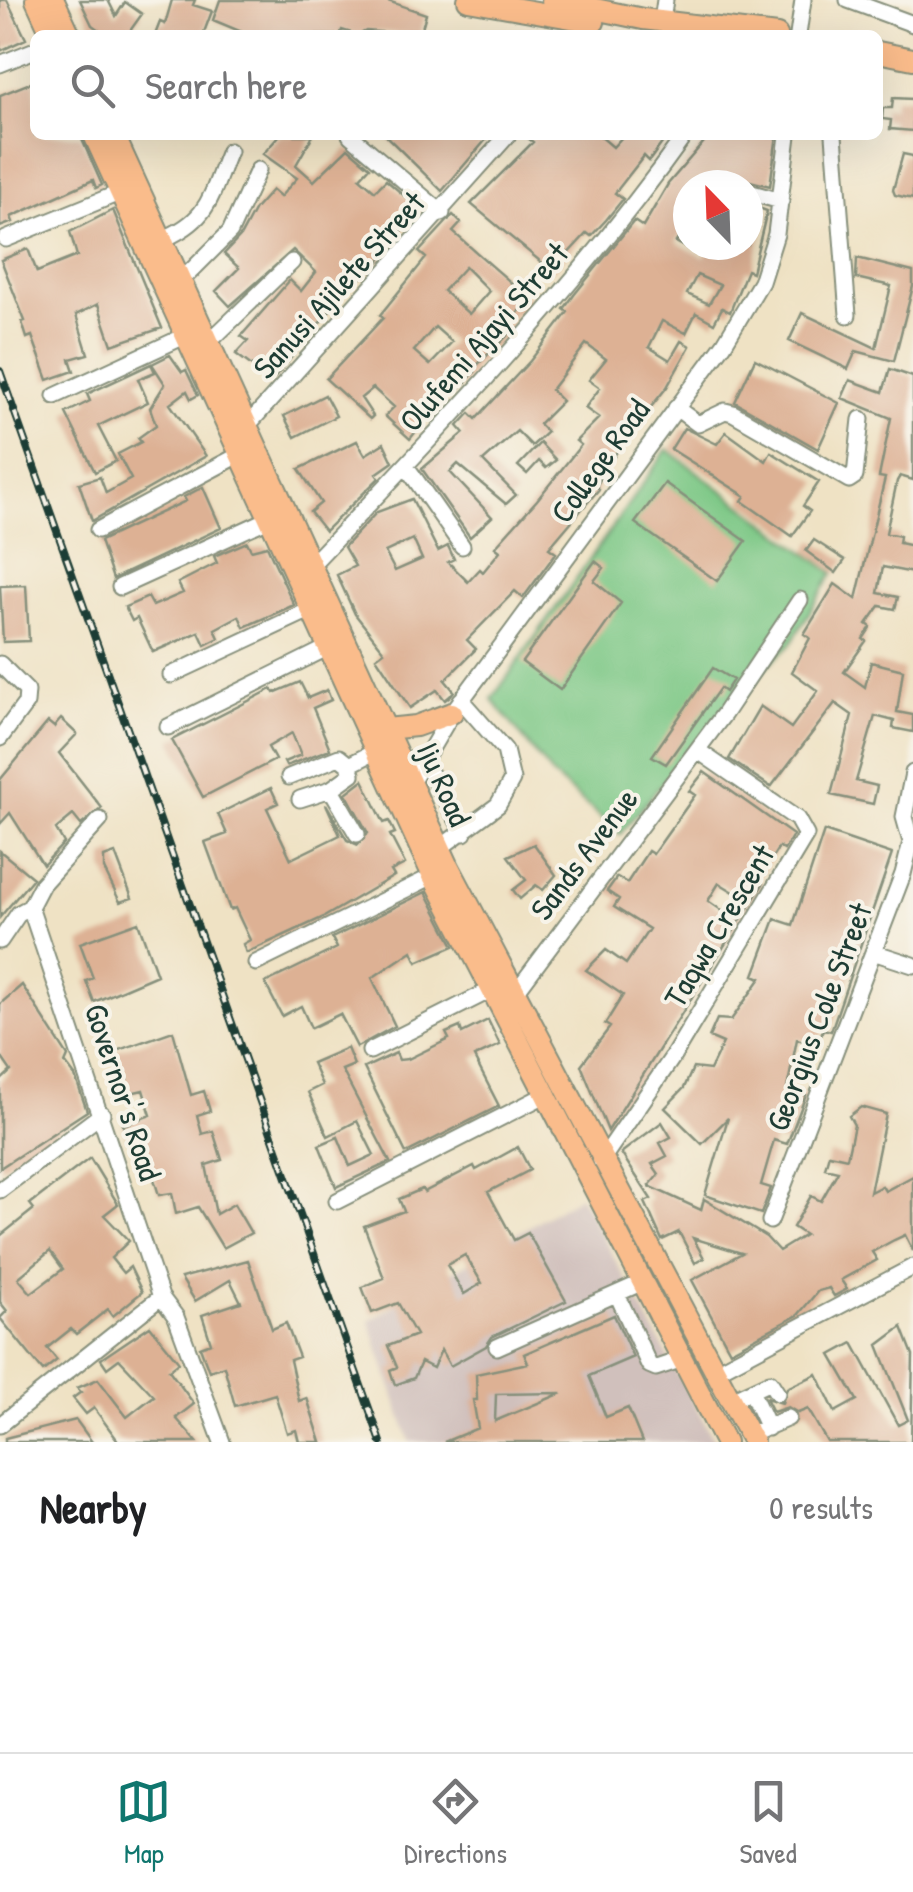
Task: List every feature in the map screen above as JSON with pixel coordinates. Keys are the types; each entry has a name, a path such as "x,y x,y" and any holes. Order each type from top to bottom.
{"main road":[{"path":"36,0 50,30"},
{"path":"54,0 68,30"},
{"path":"468,0 588,28 615,30"},
{"path":"552,0 663,10 753,30"},
{"path":"883,53 913,59"},
{"path":"883,67 913,72"},
{"name":"Iju Road","path":"96,140 327,648 384,741"},
{"name":"Iju Road","path":"116,140 312,564 403,787 434,876 489,991 726,1442"},
{"path":"384,741 457,706"},
{"name":"Iju Road","path":"403,787 440,848 730,1400 757,1435"}],"street":[{"path":"799,30 803,0"},
{"path":"848,0 913,24"},
{"path":"0,64 30,52"},
{"path":"356,140 442,213"},
{"name":"Sanusi Ajilete Street","path":"248,425 504,140"},
{"name":"Olufemi Ajayi Street","path":"312,564 558,297 681,140"},
{"name":"College Road","path":"403,787 424,761 457,706 724,344 761,282 781,201 787,140"},
{"path":"834,140 848,316"},
{"path":"161,240 194,225 202,215 229,150"},
{"path":"181,280 230,232 258,170"},
{"path":"6,239 120,193"},
{"path":"763,196 781,201"},
{"path":"210,341 292,262"},
{"path":"55,396 186,335"},
{"path":"676,408 698,424 725,411 732,413 849,480 855,476 862,419"},
{"path":"98,530 241,454"},
{"path":"406,466 462,546"},
{"path":"120,586 269,519"},
{"name":"Sands Avenue","path":"516,992 697,750 800,600"},
{"path":"171,675 310,610"},
{"path":"168,727 327,648"},
{"path":"0,664 27,691 26,703 0,738"},
{"path":"440,848 498,805 510,788 512,770 505,750 457,706"},
{"path":"349,764 384,741"},
{"name":"Taqwa Crescent","path":"602,1160 672,1058 806,836 797,819 697,750"},
{"path":"289,777 340,756 349,764 352,774 331,789 300,799"},
{"path":"424,761 464,833"},
{"name":"Georgius Cole Street","path":"770,1221 873,952 908,876 912,842 904,817 913,773"},
{"path":"331,789 358,834"},
{"path":"0,941 20,913 30,907 42,884 100,820"},
{"path":"256,963 434,876"},
{"name":"Governor's Road","path":"30,907 161,1297 176,1317 222,1442"},
{"path":"873,952 913,965"},
{"path":"370,1052 489,991"},
{"path":"337,1201 545,1095"},
{"path":"0,1190 102,1114"},
{"path":"716,1371 913,1267"},
{"path":"497,1347 642,1282"},
{"path":"616,1294 649,1365 656,1368 683,1359"},
{"path":"0,1425 161,1297"},
{"path":"730,1400 770,1382 777,1393"},
{"path":"752,1390 757,1435 786,1414"}],"shaded area":[{"path":"580,1196 715,1442 410,1442 369,1321"}],"green space":[{"path":"667,449 833,573 790,645 734,697 620,834 553,776 492,699"}],"building":[{"path":"0,0 7,0 26,39 0,51"},
{"path":"80,0 108,0 116,16 125,2 142,14 131,30 99,30 92,25"},
{"path":"172,0 195,0 193,5 212,11 205,30 157,30 160,22 165,24"},
{"path":"220,0 385,0 426,14 421,30 237,30 213,20"},
{"path":"30,83 30,140 82,140 102,185 96,188 93,180 11,217 13,222 0,227 0,95"},
{"path":"893,98 913,99 913,131 890,129 891,120 883,119 883,108 892,108"},
{"path":"276,140 310,140 296,165 314,181 348,148 370,167 360,178 375,191 386,180 422,211 386,247 389,250 372,269 349,287 272,381 236,354 248,341 241,336 290,280 301,291 316,272 293,250 230,306 216,291 239,268 224,254 240,237 255,209 272,190 280,197 297,178 263,154"},
{"path":"390,140 486,140 442,191"},
{"path":"530,140 605,140 613,147 619,140 664,140 649,161 644,156 615,193 623,199 606,220 591,236 587,233 552,271 471,204 533,142"},
{"path":"706,140 776,140 770,186 763,184 763,170 680,170"},
{"path":"903,154 913,156 913,199 895,195 893,190"},
{"path":"673,178 673,260 755,260 752,272 747,270 730,312 722,308 714,323 696,313 686,333 662,321 649,347 670,360 681,341 690,346 667,387 622,443 596,486 599,489 549,548 556,553 523,598 515,591 467,640 476,649 445,680 454,691 450,696 445,700 437,690 410,708 376,657 384,651 355,614 337,575 355,566 344,547 377,512 412,499 438,551 448,546 454,559 448,562 468,582 480,569 483,572 500,551 495,547 581,445 576,441 599,418 585,408 600,388 589,380 606,359 586,344 551,390 562,401 539,424 547,432 532,446 517,431 483,461 516,495 506,504 458,464 450,472 492,517 470,537 422,469 464,433 458,426 470,413 476,419 530,361 568,312 564,309 574,295 634,221 643,227","holes":["697,275 720,285 709,304 687,294","413,539 422,559 395,571 385,552"]},
{"path":"113,210 162,328 112,345 98,304 76,315 88,354 70,359 74,371 48,380 32,336 27,338 22,322 25,321 1,260 28,249 37,272 77,256 70,232"},
{"path":"453,215 461,223 453,232 530,299 508,324 514,329 472,370 475,372 459,389 454,384 410,439 385,416 394,407 373,388 361,398 373,416 370,419 326,379 383,318 380,315 426,258 419,252","holes":["465,267 489,291 469,314 443,291","435,327 452,342 430,365 414,351"]},
{"path":"857,258 913,272 913,286 894,361 856,351 848,369 789,341 802,313 876,348 891,286 856,278"},
{"path":"170,355 182,372 186,370 198,395 191,399 187,391 170,404 206,456 92,521 79,483 100,477 106,493 131,479 118,454 141,442 138,438 156,425 150,408 165,384 152,364"},
{"path":"755,359 839,403 818,449 735,402"},
{"path":"151,364 155,372 138,379 148,402 98,426 116,461 95,472 66,413 90,401 87,394"},
{"path":"890,369 913,377 913,480 900,476 897,481 886,533 900,536 899,543 913,546 913,573 883,567 878,593 898,597 895,609 880,606 867,624 871,627 863,639 866,641 844,672 865,687 871,662 903,670 897,712 913,715 913,732 893,728 894,721 875,716 856,781 877,786 873,804 831,795 852,715 835,703 771,787 729,759 760,706 791,728 818,691 792,672 810,638 804,634 835,584 856,599 885,478 879,477 891,418 842,398 850,380 883,392"},
{"path":"325,395 336,416 295,437 284,416"},
{"path":"684,428 717,444 726,432 766,461 771,452 819,482 803,506 810,511 792,536 742,501 745,496 671,449"},
{"path":"357,441 365,455 384,443 393,462 376,474 379,478 325,531 310,512 321,503 299,469"},
{"path":"540,443 556,460 546,468 539,461 527,474 518,466"},
{"path":"665,483 746,541 717,581 635,523"},
{"path":"203,487 221,528 113,579 100,541 186,501 184,497"},
{"path":"814,540 845,560 836,573 806,551"},
{"path":"247,542 251,550 267,546 294,605 244,627 239,616 215,629 219,638 205,645 199,632 153,652 137,618 132,621 125,607 148,597 153,606 183,593 178,583 217,563 214,556"},
{"path":"595,561 604,568 594,581 621,603 560,690 522,662"},
{"path":"26,585 29,641 3,642 0,586"},
{"path":"713,668 733,680 725,692 720,688 666,764 652,756"},
{"path":"300,682 308,698 327,690 331,700 313,708 330,749 286,766 284,762 301,755 292,733 268,747 275,760 203,797 172,740 272,689 274,693"},
{"path":"61,719 77,734 59,753 102,808 81,825 73,815 56,829 64,843 43,865 10,813 0,824 0,780 48,722 54,727"},
{"path":"704,772 793,835 784,850 779,847 758,880 763,884 608,1131 581,1065 610,1027 605,1024 623,995 586,970 606,950 626,964 649,929 614,907 619,899 607,891 617,877 627,883 648,851 653,854 695,795 689,791","holes":["719,883 742,897 730,916 708,901"]},
{"path":"363,780 384,823 389,821 395,833 390,835 405,864 391,871 394,876 324,917 246,953 243,944 250,940 235,908 230,910 205,842 227,834 218,814 271,788 278,803 267,808 291,859 340,835 326,804 347,840 358,845 368,833 346,793"},
{"path":"824,831 892,854 831,1031 823,1029 818,1045 797,1039 787,1089 806,1095 787,1144 774,1140 761,1185 771,1188 761,1214 705,1195 728,1118 702,1144 665,1108 684,1088 693,1068 710,1070 723,1043 709,1037 717,1019 731,1020 761,978 754,975 775,919 793,925"},
{"path":"534,844 556,875 543,890 536,885 520,899 513,890 526,880 508,856"},
{"path":"0,851 33,878 0,917"},
{"path":"115,853 132,898 120,902 104,869 104,857"},
{"path":"426,892 454,946 417,962 412,951 372,978 395,1026 357,1047 340,1014 311,1028 301,1006 282,1016 265,983 337,948 332,938"},
{"path":"138,922 157,975 94,1002 86,981 93,978 80,943"},
{"path":"22,985 68,1056 65,1063 75,1076 87,1111 0,1168 0,1081 11,1071 0,1055 0,1004"},
{"path":"488,1020 500,1045 474,1057 499,1106 406,1153 364,1068 396,1053 399,1060 408,1059 449,1039 446,1033 460,1027 462,1033"},
{"path":"173,1031 191,1095 204,1091 210,1111 197,1115 202,1134 213,1131 222,1160 206,1165 216,1214 234,1204 251,1233 223,1248 198,1207 176,1214 172,1193 159,1195 140,1134 127,1138 123,1125 151,1115 143,1090 122,1095 119,1081 127,1079 116,1051"},
{"path":"347,1048 354,1065 342,1070 390,1162 336,1187 319,1145 338,1137 350,1166 374,1155 357,1121 328,1136 308,1092 322,1085 312,1063"},
{"path":"861,1107 886,1114 870,1192 882,1186 885,1191 913,1176 913,1251 905,1235 872,1252 877,1260 841,1280 847,1289 834,1296 829,1288 818,1291 798,1315 730,1351 692,1280 742,1253 693,1238 704,1258 695,1263 679,1232 662,1240 645,1202 651,1199 621,1153 662,1122 671,1137 660,1143 667,1156 652,1164 659,1174 649,1186 701,1210 704,1199 766,1237 779,1251 805,1235 793,1227 811,1196 821,1201 838,1171 825,1168 829,1154 847,1158 854,1125 849,1116"},
{"path":"518,1147 530,1170 488,1192 514,1240 528,1233 566,1301 492,1337 486,1346 450,1366 441,1350 433,1368 421,1362 414,1378 395,1385 390,1370 397,1367 388,1346 416,1335 398,1303 372,1313 362,1287 384,1278 364,1226 404,1211 399,1199 422,1189 424,1192 474,1166 476,1170","holes":["465,1255 482,1283 464,1294 447,1265"]},
{"path":"90,1158 118,1204 104,1215 129,1241 111,1258 123,1273 130,1267 142,1292 113,1316 108,1309 76,1334 71,1329 47,1348 57,1360 43,1371 0,1318 7,1311 0,1302 0,1236 34,1209 30,1204","holes":["50,1251 63,1269 31,1293 18,1278"]},
{"path":"248,1260 272,1329 286,1323 299,1357 290,1360 299,1401 307,1398 321,1442 299,1442 296,1430 287,1433 275,1394 235,1406 224,1366 209,1371 200,1347 211,1343 202,1315 241,1302 230,1280 195,1301 181,1278"},
{"path":"614,1315 633,1357 589,1376 606,1417 628,1408 642,1442 444,1442 478,1428 473,1400 477,1400 476,1374 528,1363 524,1354","holes":["562,1393 495,1421 496,1394"]},
{"path":"150,1326 179,1362 169,1370 194,1404 176,1418 197,1442 119,1442 94,1408 86,1414 73,1398 81,1392 77,1388 98,1379 127,1417 154,1396 119,1359 107,1368 101,1359"},
{"path":"902,1327 913,1355 911,1442 827,1442 808,1409 798,1413 788,1407 773,1412 766,1398 782,1403 787,1388 817,1374 835,1412 857,1400 831,1355 853,1343 898,1425 908,1420 878,1345"},
{"path":"76,1420 92,1442 5,1442 5,1438"}],"railway":[{"path":"0,371 381,1442"}]}
